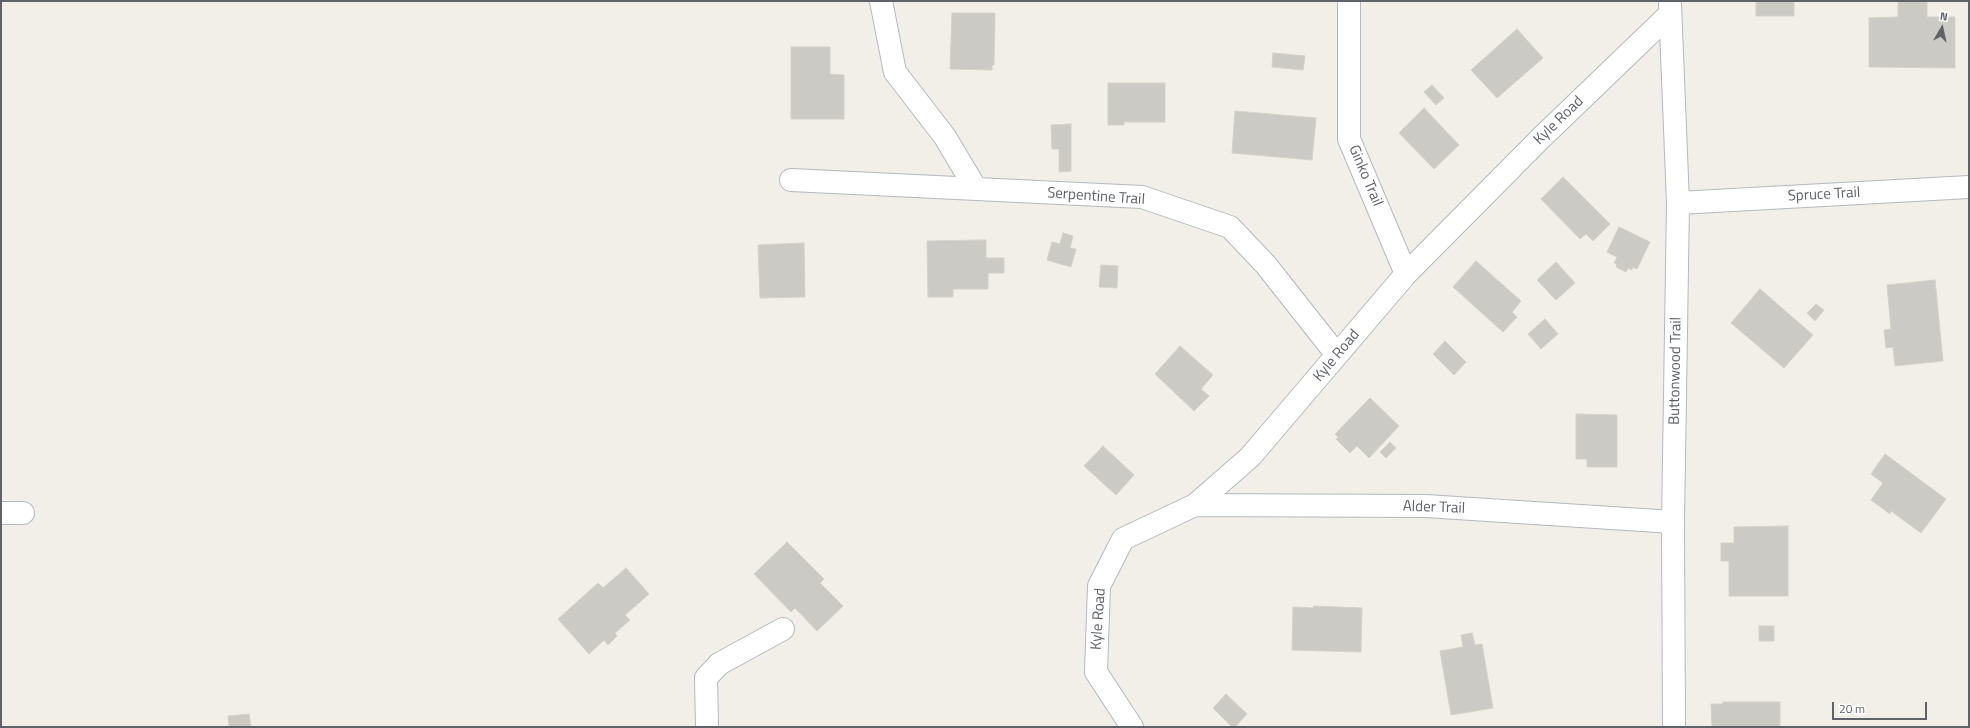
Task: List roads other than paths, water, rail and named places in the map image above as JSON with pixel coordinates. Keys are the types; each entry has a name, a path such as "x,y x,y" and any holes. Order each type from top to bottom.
{"street":[{"path":"881,1 895,72 945,137 976,189"},
{"name":"Ginko Trail","path":"1349,1 1349,139 1406,274"},
{"name":"Kyle Road","path":"1132,727 1096,672 1098,586 1123,539 1194,505 1250,457 1406,274 1670,8"},
{"name":"Buttonwood Trail","path":"1670,8 1678,203 1673,522 1674,727"},
{"name":"Serpentine Trail","path":"791,180 1142,197 1230,227 1266,265 1337,355"},
{"name":"Spruce Trail","path":"1678,203 1969,187"},
{"name":"Alder Trail","path":"1194,505 1426,506 1673,522"},
{"path":"1,513 23,513"},
{"path":"707,727 706,678 719,664 783,630"}]}
